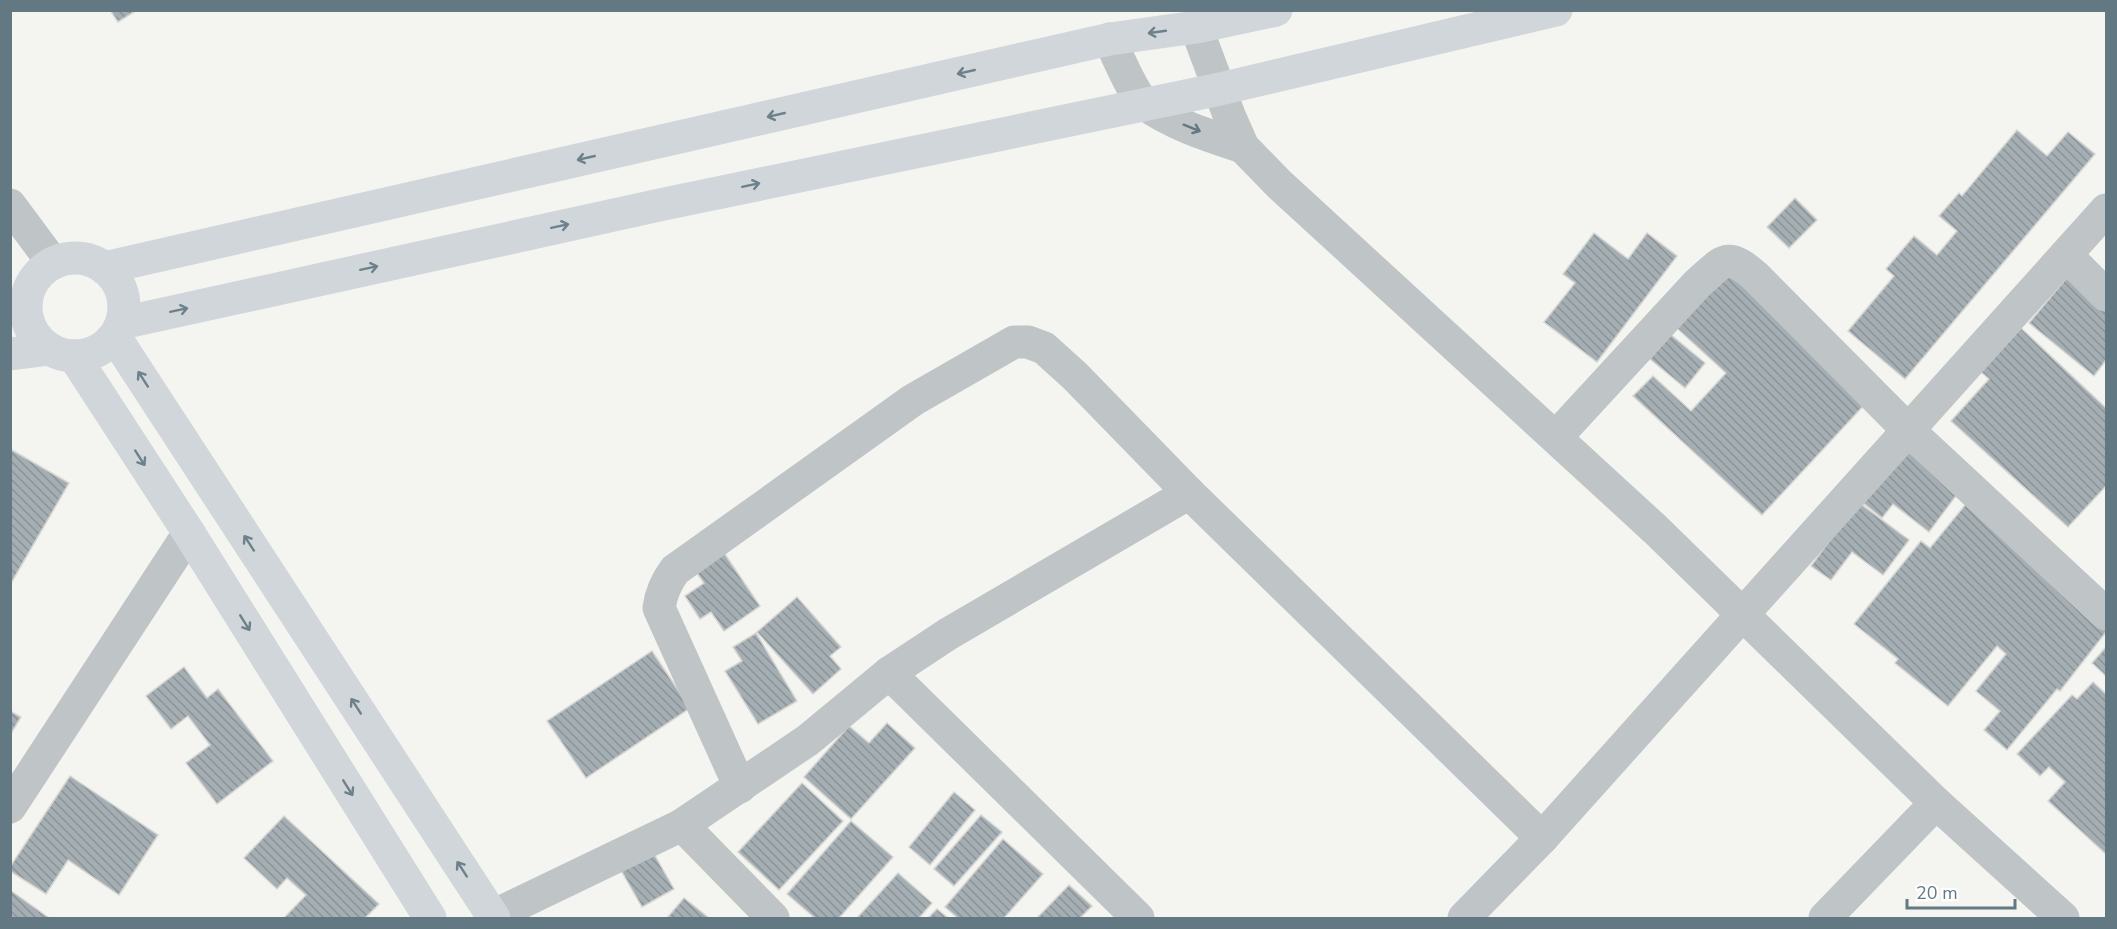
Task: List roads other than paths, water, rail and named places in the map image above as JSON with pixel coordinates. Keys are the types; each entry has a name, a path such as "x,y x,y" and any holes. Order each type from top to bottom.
{"main road":[{"path":"104,268 1110,39 1197,27 1276,10"},
{"path":"118,330 664,204 1220,89 1556,10"},
{"path":"10,354 62,353 89,354 104,347 118,330 124,307 122,292 115,278 104,268 88,260 70,258 33,276 26,310 30,325 38,339 62,353 189,533 430,918"},
{"path":"118,330 493,917"}],"street":[{"path":"1197,27 1243,147 1279,184 1556,437 1832,699 1936,803 2063,918"},
{"path":"1110,39 1123,69 1144,103 1179,123 1243,147"},
{"path":"10,206 33,276"},
{"path":"1464,918 1542,838 2106,210"},
{"path":"2066,255 2106,295"},
{"path":"1556,437 1698,283 1724,261 1734,260 1755,276 1907,429 2106,614"},
{"path":"740,787 659,608 661,594 667,581 675,570 913,400 1014,342 1028,342 1044,348 1075,376 1189,493 1542,838"},
{"path":"493,917 682,825 808,740 889,673 948,634 1189,493"},
{"path":"10,807 189,533"},
{"path":"889,673 1138,918"},
{"path":"1825,918 1936,803"},
{"path":"682,825 773,918"}]}
